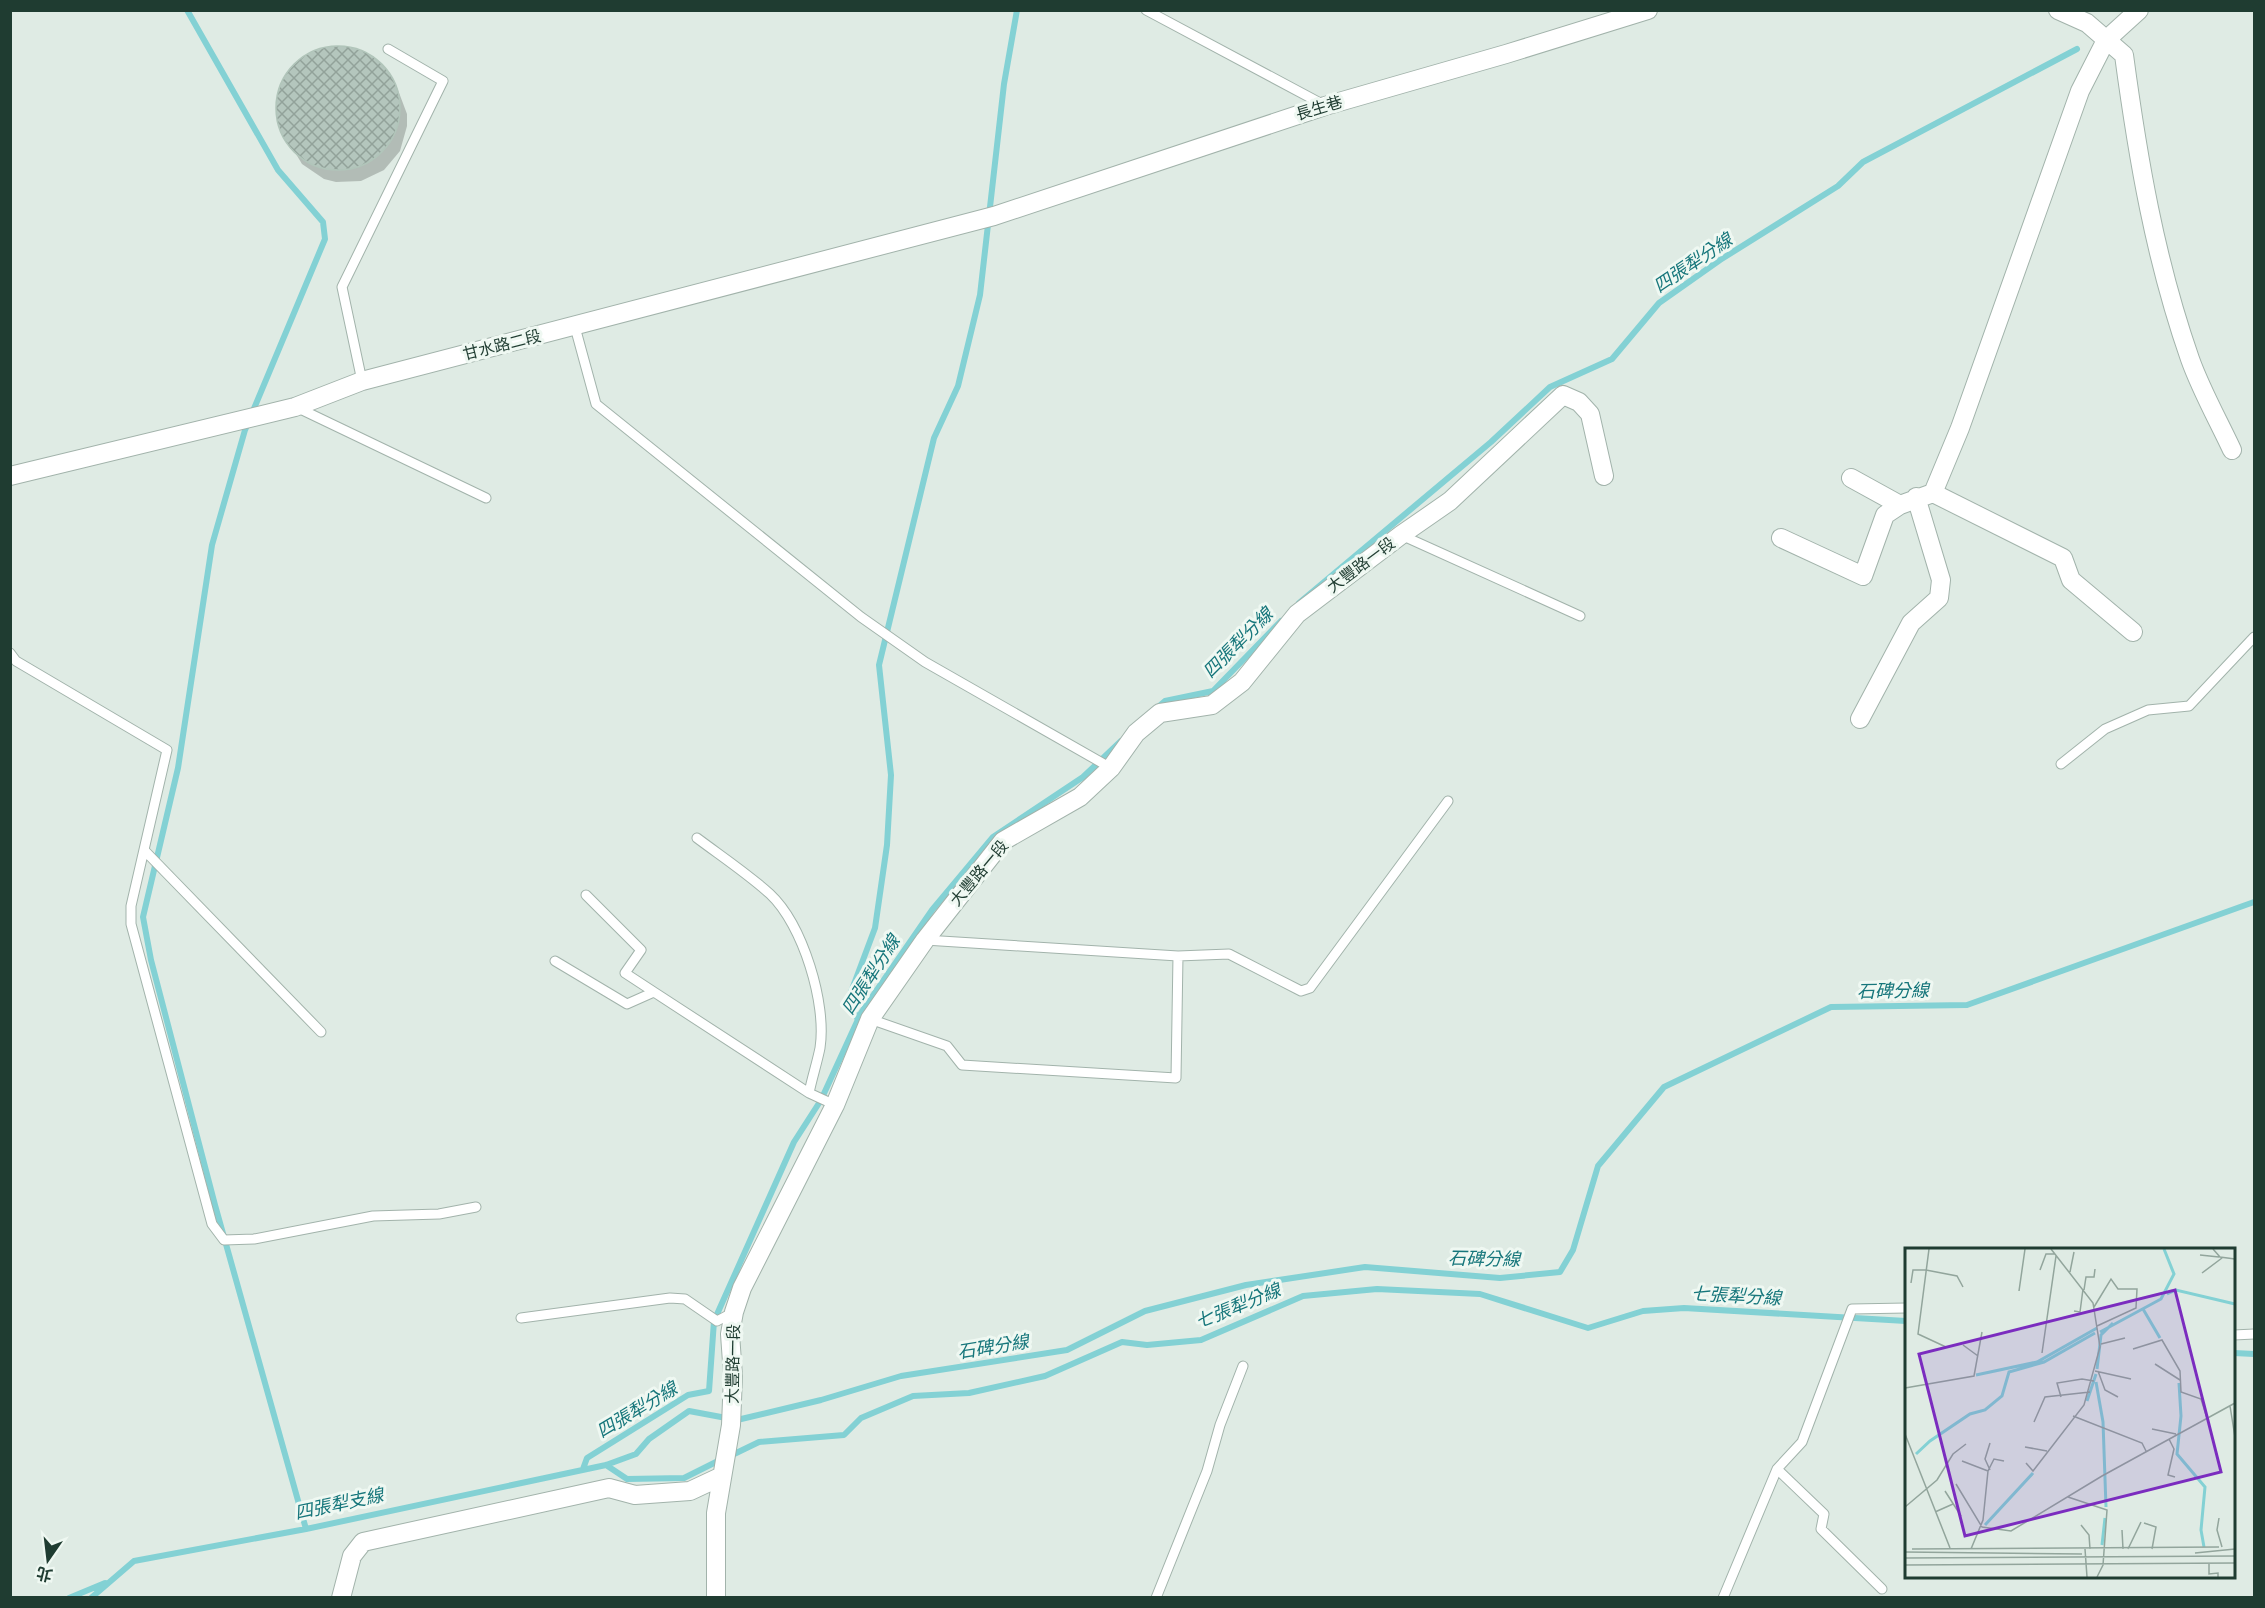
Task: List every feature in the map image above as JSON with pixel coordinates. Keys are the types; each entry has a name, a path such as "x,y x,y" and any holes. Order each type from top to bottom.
{"street":[{"name":"長生巷","path":"994,216 1325,106 1648,10"},
{"path":"2058,10 2087,23 2124,55 2136,148 2154,237 2190,360 2232,450"},
{"path":"1781,538 1863,576 1885,515 1916,498 1960,428 2080,91 2106,40 2139,10"},
{"name":"甘水路二段","path":"10,476 295,407 362,381 994,216"},
{"name":"大豐路一段","path":"716,1598 716,1513 731,1425 733,1376 730,1334 742,1288 835,1105 870,1020 925,940 1003,841 1080,797 1111,768 1136,733 1160,713 1212,705 1242,682 1297,614 1450,501 1563,395 1579,402 1590,414 1604,476"},
{"path":"1851,478 1916,498 2063,558 2071,580 2133,632"},
{"path":"1860,719 1911,622 1939,598 1941,580 1916,498"},
{"path":"341,1598 352,1556 363,1542 609,1488 635,1495 690,1491 722,1476"}],"lane":[{"path":"1146,10 1325,106"},
{"path":"362,381 342,287 443,81 388,49"},
{"path":"575,327 596,404 861,617 925,662 1111,768"},
{"path":"295,407 486,498"},
{"path":"1401,535 1580,616"},
{"path":"2061,764 2105,729 2115,724 2148,710 2189,706 2254,637"},
{"path":"10,653 16,661 167,750 131,906 131,924 212,1224 224,1240 254,1239 373,1216 439,1214 476,1207"},
{"path":"925,940 1178,956 1229,954 1302,991 1310,988 1448,801"},
{"path":"697,838 771,895 792,923 807,961 819,1006 820,1047 809,1093"},
{"path":"144,850 321,1032"},
{"path":"586,895 641,950 625,973 809,1093 835,1105"},
{"path":"870,1020 947,1046 962,1065 1176,1078 1178,956"},
{"path":"555,961 627,1004 654,992"},
{"path":"521,1318 670,1298 686,1299 717,1321 734,1312"},
{"path":"1723,1598 1777,1469 1802,1442 1852,1309 1905,1308"},
{"path":"2235,1335 2254,1334"},
{"path":"1156,1598 1207,1471 1220,1425 1243,1366"},
{"path":"1777,1469 1824,1514 1821,1529 1882,1589"}],"building":[{"path":"338,46 362,50 382,64 396,84 400,108 396,132 382,152 362,166 338,170 314,166 294,152 280,132 276,108 280,84 294,64 314,50"}],"waterway":[{"name":"四張犁支線","path":"187,10 278,170 323,222 325,239 245,430 212,545 178,768 143,917 151,960 215,1205 306,1529"},
{"path":"858,1020 848,1000 875,928 887,845 891,775 879,665 934,438 958,386 980,295 1004,84 1017,10"},
{"name":"四張犁分線","path":"1299,603 1491,442 1550,387 1612,359 1659,303 1720,260 1838,186 1863,162 2077,49"},
{"name":"四張犁分線","path":"1157,708 1165,701 1213,691 1281,621"},
{"name":"四張犁分線","path":"583,1469 587,1458 688,1395 709,1391 714,1321 794,1142 821,1100 861,1013 932,910 993,837 1083,777 1121,741"},
{"name":"石碑分線","path":"91,1598 134,1561 306,1529 606,1465 636,1454 649,1439 689,1411 737,1420 821,1400 901,1376 1067,1350 1145,1311 1246,1285 1365,1267 1500,1278 1560,1272 1573,1250 1598,1166 1664,1087 1831,1007 1967,1005 2254,902"},
{"name":"七張犁分線","path":"730,1456 759,1442 844,1435 861,1418 913,1396 969,1393 1045,1376 1122,1342 1147,1345 1201,1340 1303,1296 1377,1289 1480,1294 1588,1328 1643,1311 1684,1308 1905,1321"},
{"name":"七張犁分線","path":"2235,1353 2254,1354"},
{"name":"七張犁分線","path":"606,1465 627,1479 684,1478 720,1460"},
{"path":"69,1598 105,1583"}]}
